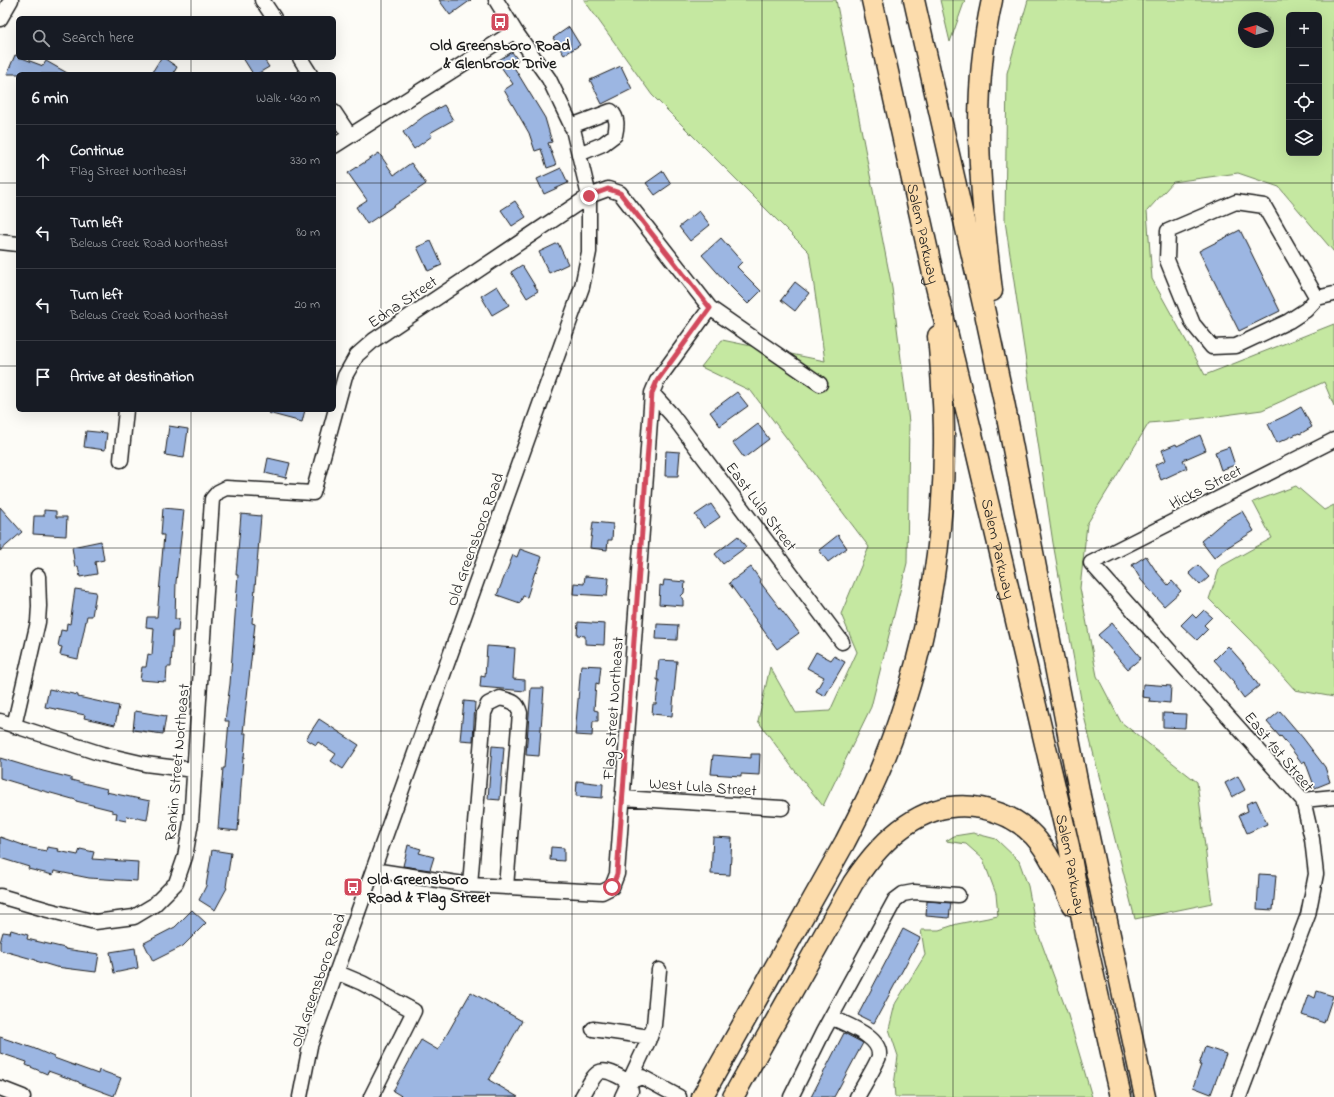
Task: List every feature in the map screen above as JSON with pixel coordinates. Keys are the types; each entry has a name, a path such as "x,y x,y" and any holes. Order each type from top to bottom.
{"highway":[{"name":"Salem Parkway","path":"872,0 932,274 976,450 1069,846 1085,936 1121,1097"},
{"name":"Salem Parkway","path":"914,0 986,313 1078,789 1145,1097"},
{"path":"992,0 980,75 978,136 984,225 1004,402"},
{"path":"702,1097 845,842 865,802 884,761 899,720 912,677 932,592 937,553 943,475 943,396 932,274"},
{"path":"733,1097 862,869 884,842 907,824 933,811 948,807 975,807 990,810 1014,820 1034,836 1049,857 1085,936"}],"street":[{"path":"0,19 11,0"},
{"path":"262,0 273,16"},
{"name":"Old Greensboro Road","path":"300,1097 310,1046 582,287 589,252 589,196 572,126 549,79 515,31 496,0"},
{"path":"336,145 515,31"},
{"path":"301,60 309,72"},
{"path":"572,126 611,111 614,113 617,123 615,134 603,144 579,154"},
{"path":"336,115 350,136"},
{"name":"Edna Street","path":"336,409 345,376 357,355 374,340 589,196 608,189 620,193 710,308 820,384"},
{"path":"1317,298 1264,206 1236,202 1168,231 1167,260 1193,324 1212,347 1236,346 1289,321 1306,310 1317,298 1334,294"},
{"path":"0,242 16,244"},
{"name":"Flag Street Northeast","path":"373,870 470,885 602,892 612,887 617,874 652,393 657,381 710,308"},
{"name":"East Lula Street","path":"652,393 672,415 842,642"},
{"path":"121,460 126,412"},
{"name":"Edna Street","path":"212,499 218,492 226,488 313,493 335,412"},
{"name":"Hicks Street","path":"1091,563 1334,440"},
{"name":"Rankin Street Northeast","path":"0,896 95,922 134,917 154,905 176,883 185,857 191,822 212,499"},
{"name":"East 1st Street","path":"1091,563 1303,800 1312,839 1316,874 1308,915 1240,1097"},
{"path":"14,726 38,622 38,576"},
{"path":"470,885 484,713 488,704 500,698 512,701 518,706 520,713 506,887"},
{"path":"0,722 102,754 145,764 194,770"},
{"path":"1303,800 1334,797"},
{"name":"West Lula Street","path":"622,798 782,808"},
{"path":"791,1097 831,1017 899,896 914,892 958,895"},
{"path":"622,1097 650,1037 654,1025 660,970"},
{"path":"336,972 362,983 414,1010 371,1097"},
{"path":"831,1017 870,1037 878,1046 879,1057 857,1097"},
{"path":"593,1029 650,1037"},
{"path":"582,1097 594,1075 599,1072 606,1071 612,1072 629,1082 633,1097"},
{"path":"629,1082 642,1077 679,1097"},
{"path":"0,1088 23,1097"}],"green space":[{"path":"584,0 836,0 892,288 909,422 907,563 871,707 823,806 758,721 770,667 796,713 830,711 857,652 841,614 869,547 751,391 701,367 722,340 825,361 809,252 652,95"},
{"path":"940,0 965,0 950,42"},
{"path":"1028,0 1334,0 1334,252 1279,187 1238,173 1173,182 1147,211 1152,279 1205,375 1334,324 1334,406 1324,382 1262,410 1195,419 1149,423 1087,524 1080,588 1097,676 1121,722 1197,782 1212,903 1135,919 1084,716 1053,543 1005,221 1007,73"},
{"path":"1296,486 1324,510 1334,505 1334,697 1295,690 1252,642 1209,599 1220,567 1272,538 1253,502"},
{"path":"973,833 996,839 1019,861 1028,886 1036,928 1067,1012 1092,1097 895,1097 894,1085 898,1056 889,1029 895,1004 925,955 921,930 939,930 957,924 998,916 996,894 983,859 966,844 946,841 954,836"}],"building":[{"path":"439,0 471,0 450,15"},
{"path":"569,27 580,45 564,55 553,38"},
{"path":"512,52 518,60 512,64 545,118 552,142 548,143 556,165 547,168 541,149 535,151 529,133 504,90 513,84 497,61"},
{"path":"15,55 16,60 27,60 43,66 46,61 65,72 16,72 16,74 7,74"},
{"path":"160,60 167,60 177,67 174,72 152,72"},
{"path":"244,60 264,60 269,67 260,72 252,72"},
{"path":"621,66 632,89 602,104 590,80"},
{"path":"444,105 453,120 430,133 432,136 414,149 403,132 424,116"},
{"path":"379,153 394,175 411,163 426,184 367,224 356,207 367,200 348,173"},
{"path":"561,168 568,183 544,194 537,179"},
{"path":"663,171 671,184 655,195 646,183"},
{"path":"515,201 526,217 512,226 501,210"},
{"path":"699,211 710,225 690,241 679,227"},
{"path":"1240,230 1280,311 1239,331 1199,251"},
{"path":"721,238 742,262 737,267 761,291 748,304 702,255"},
{"path":"431,241 442,265 428,271 417,247"},
{"path":"558,243 568,264 549,273 539,252"},
{"path":"522,265 538,291 527,298 511,272"},
{"path":"795,282 809,293 795,311 781,300"},
{"path":"497,286 509,305 492,315 481,296"},
{"path":"737,392 748,406 720,426 710,412"},
{"path":"1301,407 1312,427 1300,434 1299,433 1277,443 1268,424"},
{"path":"268,412 304,412 302,422"},
{"path":"758,424 769,439 744,458 733,443"},
{"path":"169,426 188,429 184,458 165,455"},
{"path":"86,431 107,433 105,450 84,447"},
{"path":"1200,435 1206,450 1183,460 1187,468 1161,480 1155,465 1166,460 1162,450 1176,444 1177,446"},
{"path":"1229,447 1235,465 1221,470 1215,452"},
{"path":"666,451 680,452 678,476 665,476"},
{"path":"268,458 290,463 286,478 265,473"},
{"path":"711,504 720,517 704,528 695,515"},
{"path":"0,507 22,532 0,551"},
{"path":"163,508 184,510 176,582 175,619 179,619 178,631 173,631 171,667 167,667 166,682 140,680 142,667 146,667 148,654 152,655 154,628 146,627 147,617 157,617 164,535 161,535"},
{"path":"44,510 56,511 56,517 67,517 66,536 33,534 34,516 44,516"},
{"path":"1242,511 1254,531 1228,547 1214,558 1201,541 1223,522"},
{"path":"241,514 261,516 252,623 255,624 243,733 246,733 238,831 218,829 223,768 225,768 229,721 225,721 230,684"},
{"path":"593,522 613,524 612,540 608,540 607,550 590,548"},
{"path":"838,535 847,548 828,562 819,550"},
{"path":"738,536 746,547 723,564 715,554"},
{"path":"101,541 104,560 95,562 97,574 80,577 78,566 75,567 72,547"},
{"path":"520,549 542,557 536,573 535,572 527,597 523,596 520,603 497,595 513,555 517,557"},
{"path":"1146,556 1168,585 1172,581 1181,591 1164,606 1141,580 1132,565"},
{"path":"1198,565 1209,577 1200,585 1189,573"},
{"path":"751,567 761,581 760,582 799,633 777,649 729,583"},
{"path":"585,576 609,578 607,596 573,594 574,583 584,584"},
{"path":"664,580 685,582 684,593 681,596 683,606 659,604 660,585 663,586"},
{"path":"75,589 96,592 92,616 87,616 78,659 60,655 62,647 58,646 61,630 66,631 67,623 70,624"},
{"path":"1204,610 1212,617 1204,625 1208,629 1197,640 1181,625 1192,614 1196,618"},
{"path":"578,622 605,624 604,645 585,644 585,636 577,635"},
{"path":"1112,623 1141,658 1128,669 1098,635"},
{"path":"657,624 678,625 677,640 656,639"},
{"path":"487,646 515,648 513,679 525,680 525,691 480,687 481,676 485,677"},
{"path":"1228,646 1243,663 1259,686 1244,698 1233,683 1234,682 1214,660"},
{"path":"816,652 831,660 834,656 845,662 825,696 816,691 824,677 807,668"},
{"path":"659,660 677,661 672,716 652,714 653,704 656,704 659,680 657,680"},
{"path":"581,665 601,666 599,684 596,683 594,710 598,711 598,721 593,721 592,736 575,735"},
{"path":"1143,684 1171,686 1170,703 1149,701 1150,698 1142,697"},
{"path":"531,688 544,688 539,756 526,755"},
{"path":"49,689 119,706 115,725 84,718 85,715 45,707"},
{"path":"464,701 475,702 473,741 460,740"},
{"path":"135,711 166,716 163,734 133,730"},
{"path":"1280,711 1325,767 1330,782 1315,788 1305,761 1302,763 1281,736 1280,737 1267,722"},
{"path":"1163,713 1186,714 1185,728 1163,727"},
{"path":"319,719 359,745 343,769 331,761 336,754 318,742 316,745 306,739"},
{"path":"492,746 504,747 500,800 488,799"},
{"path":"751,754 760,754 759,775 741,774 741,776 711,774 713,755 751,758"},
{"path":"0,758 71,778 71,780 107,789 106,792 150,801 147,820 127,816 126,821 116,819 117,813 112,812 112,810 76,801 0,778"},
{"path":"1238,776 1245,790 1232,797 1225,783"},
{"path":"577,781 603,784 602,798 576,796"},
{"path":"1256,800 1267,824 1247,833 1239,815 1248,811 1246,804"},
{"path":"0,837 23,845 22,846 46,851 47,847 78,855 80,849 94,852 92,859 138,862 137,881 89,878 54,871 53,875 28,869 29,867 0,858"},
{"path":"713,837 732,838 730,875 711,874"},
{"path":"408,845 421,849 419,853 434,857 430,870 403,866"},
{"path":"551,847 564,848 564,861 550,860"},
{"path":"212,850 231,853 227,888 215,910 199,900 206,886"},
{"path":"1259,874 1276,875 1273,910 1257,909"},
{"path":"927,901 951,903 949,918 926,916"},
{"path":"192,910 206,923 183,946 153,961 144,943 175,927"},
{"path":"903,929 920,938 874,1023 858,1015"},
{"path":"11,930 28,935 27,939 65,949 99,954 96,972 56,967 0,950 0,942 3,932 10,933"},
{"path":"135,948 138,968 114,973 110,952"},
{"path":"1317,991 1333,996 1324,1023 1302,1015 1309,995 1315,998"},
{"path":"471,992 522,1021 489,1080 518,1097 403,1097 393,1091 421,1040 438,1050"},
{"path":"844,1033 863,1043 834,1097 811,1097"},
{"path":"0,1037 33,1048 54,1058 98,1074 99,1070 121,1078 114,1096 48,1071 47,1074 26,1065 27,1062 0,1053"},
{"path":"1205,1047 1226,1054 1211,1094 1193,1087 1201,1065 1199,1065"}],"place":[{"name":"Old Greensboro Road & Glenbrook Drive","path":"500,22"},
{"name":"Old Greensboro Road & Flag Street","path":"353,887"}],"route":[{"path":"589,196 608,189 620,193 710,308 657,381 652,393 617,874 612,887"}]}
